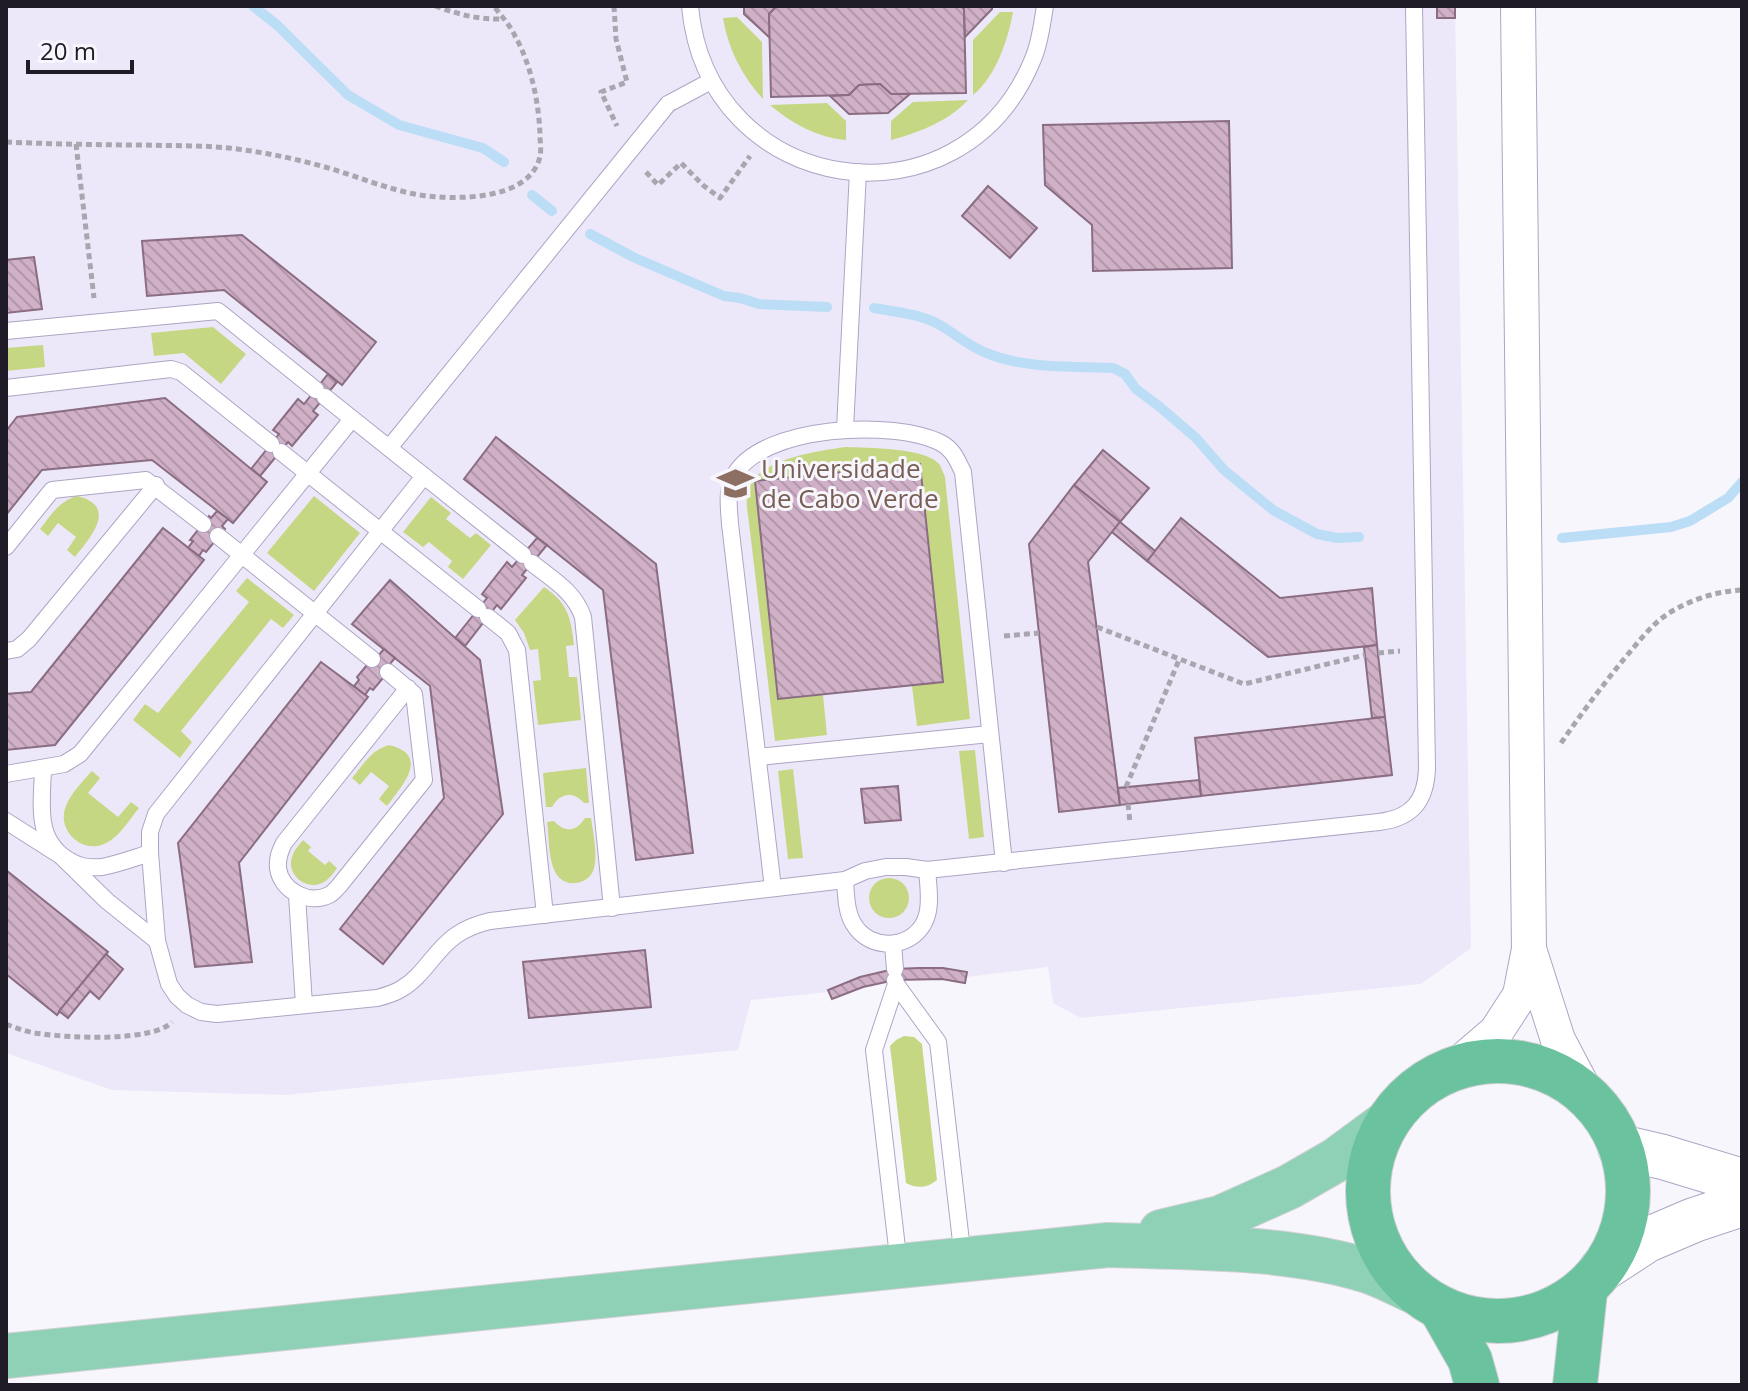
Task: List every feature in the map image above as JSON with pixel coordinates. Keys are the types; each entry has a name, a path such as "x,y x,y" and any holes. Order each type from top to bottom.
{"highway":[{"path":"1477,1385 1470,1360 1427,1300 1389,1264 1372,1231 1366,1195 1370,1158 1385,1124 1409,1094 1443,1072 1482,1061 1521,1062 1556,1074 1587,1095 1610,1123 1625,1157 1629,1194 1621,1233 1593,1281 1575,1385"},
{"path":"1427,1300 1475,1319 1509,1321 1543,1313 1593,1281"}],"main road":[{"path":"6,1356 1108,1245 1220,1218 1289,1187 1336,1160 1385,1124"},
{"path":"1620,1147 1742,1181"},
{"path":"1593,1281 1647,1240 1742,1204"},
{"path":"1108,1245 1221,1249 1316,1258 1369,1272 1427,1300"}],"street":[{"path":"1454,1068 1496,1032 1520,995 1529,949 1518,6"},
{"path":"1529,949 1558,1040 1587,1095"}],"lane":[{"path":"690,6 700,56 711,81 730,109 777,149 805,162 858,172 896,170 926,163 955,150 980,132 1002,111 1034,58 1045,6"},
{"path":"424,476 156,814 150,832 150,853 157,941 169,984 187,1005 201,1012 217,1014 377,998 390,994 412,981 454,937 471,926 490,921 845,880 865,871 886,867 927,870 1004,863 1390,821 1406,814 1418,803 1427,785 1414,6"},
{"path":"389,448 668,104 711,81"},
{"path":"845,429 858,172"},
{"path":"6,331 218,311 571,594 583,617 612,908"},
{"path":"6,388 171,369 181,372 508,633 517,650 545,915"},
{"path":"6,774 64,764 80,754 352,419"},
{"path":"773,888 730,524 730,486 735,473 746,460 766,448 805,434 845,429 897,431 925,436 944,444 955,454 963,472 1004,863"},
{"path":"6,547 52,490 146,480 203,524"},
{"path":"6,651 17,649 29,639 156,485"},
{"path":"218,536 372,659"},
{"path":"388,672 408,688 414,694 424,780 339,886 328,895 313,898 297,895 285,885 278,871 278,856 284,843 408,688"},
{"path":"758,757 990,734"},
{"path":"43,769 42,822 49,842 107,901 157,941"},
{"path":"6,821 79,866 99,867 150,853"},
{"path":"845,880 849,910 859,932 880,943 893,944 916,934 924,924 929,911 927,870"},
{"path":"297,895 304,1005"},
{"path":"893,944 895,978 874,1050 899,1266"},
{"path":"895,978 938,1042 963,1260"}],"path":[{"path":"435,6 467,17 503,19"},
{"path":"6,142 232,148 289,157 421,195 481,196 499,192 524,180 539,163 541,153 535,96 523,52 514,33 494,6"},
{"path":"614,6 616,39 627,82 601,92 617,126"},
{"path":"644,168 658,185 681,163 720,198 762,139"},
{"path":"76,144 96,323"},
{"path":"1557,749 1589,702 1645,634 1663,617 1699,598 1742,590"},
{"path":"1097,627 1244,684 1365,655"},
{"path":"981,639 1039,633"},
{"path":"1126,787 1179,660"},
{"path":"6,1024 44,1035 107,1038 166,1028 187,1005"}],"shaded area":[{"name":"Universidade de Cabo Verde","path":"6,6 1455,6 1471,948 1421,984 1081,1018 1053,1003 1048,967 966,977 896,975 829,992 751,1000 738,1050 286,1095 112,1090 6,1053"}],"green space":[{"path":"1000,12 1013,12 1008,34 994,68 973,95 973,40"},
{"path":"737,17 762,42 763,99 742,71 728,40 723,18"},
{"path":"968,100 932,125 891,140 891,121 913,102"},
{"path":"827,103 846,121 846,140 805,128 770,105"},
{"path":"213,327 246,354 221,384 184,353 154,356 151,333"},
{"path":"43,345 45,367 6,371 6,348"},
{"path":"846,447 910,452 933,459 940,465 945,477 970,719 917,726 912,686 943,682 920,464 756,481 778,699 823,695 827,735 775,741 747,508 748,492 753,481 774,464 804,454"},
{"path":"77,496 97,507 99,515 93,532 75,557 67,550 76,537 58,523 48,536 40,529 60,505"},
{"path":"314,496 360,533 314,591 267,553"},
{"path":"431,497 451,513 446,519 470,538 476,533 491,545 463,579 448,567 452,561 429,542 423,547 403,532"},
{"path":"247,578 294,615 283,628 271,619 181,731 192,742 180,758 133,720 145,704 158,713 249,602 236,591"},
{"path":"544,587 563,605 570,619 574,645 566,646 569,677 577,677 581,720 538,725 533,681 541,680 538,649 530,650 515,620"},
{"path":"389,745 402,750 411,763 405,781 387,806 379,799 389,786 371,772 360,785 352,778 372,754"},
{"path":"975,750 984,837 969,839 959,751"},
{"path":"586,768 589,803 567,795 552,807 546,807 543,773"},
{"path":"793,769 803,858 788,859 778,771"},
{"path":"92,771 100,778 88,793 118,817 131,802 139,808 114,838 104,844 87,846 68,831 64,815 71,796"},
{"path":"585,818 591,818 594,868 585,880 566,882 554,870 551,861 547,822 554,821 562,828 570,829"},
{"path":"303,840 311,847 308,851 325,865 329,861 337,868 317,885 299,880 292,870 293,854"},
{"path":"889,878 903,884 909,898 903,912 889,918 875,912 869,898 875,884"},
{"path":"904,1036 914,1037 922,1044 937,1180 922,1187 906,1183 890,1046"}],"building":[{"path":"744,6 777,6 769,14 770,38 744,14"},
{"path":"777,6 961,6 964,9 966,93 891,94 880,84 859,85 849,95 771,97 769,14"},
{"path":"961,6 992,6 965,37 964,9"},
{"path":"1437,6 1455,6 1455,18 1437,18"},
{"path":"880,84 891,94 910,94 888,113 849,114 830,96 849,95 859,85"},
{"path":"1229,121 1232,268 1093,271 1092,225 1045,185 1043,125"},
{"path":"988,186 1037,228 1010,258 962,216"},
{"path":"242,235 376,342 342,385 224,290 147,296 142,241"},
{"path":"34,257 42,309 6,313 6,260"},
{"path":"328,374 337,382 313,411 318,415 292,446 288,442 260,476 251,469 279,434 273,430 298,399 304,404"},
{"path":"165,398 267,482 233,523 152,460 42,470 6,515 6,431 17,417"},
{"path":"496,437 656,564 693,853 636,860 603,590 464,479"},
{"path":"1103,450 1149,488 1120,522 1074,485"},
{"path":"920,464 943,682 778,699 755,481"},
{"path":"1074,485 1120,522 1088,562 1120,805 1059,812 1029,544"},
{"path":"217,511 228,519 222,526 225,529 199,556 188,548 193,541 190,540 209,516 211,518"},
{"path":"1181,518 1280,598 1372,588 1377,645 1268,657 1147,561"},
{"path":"1120,522 1155,551 1147,561 1112,532"},
{"path":"163,528 204,560 55,745 6,750 6,694 31,692"},
{"path":"537,538 547,545 522,575 526,578 501,609 497,605 465,646 455,638 487,598 482,594 507,562 512,567"},
{"path":"390,580 480,660 503,814 383,964 340,929 444,798 430,686 352,624"},
{"path":"1377,645 1385,717 1372,718 1364,647"},
{"path":"384,649 395,658 388,672 365,695 354,686 359,680 357,677"},
{"path":"321,662 368,697 239,863 252,962 195,967 178,843"},
{"path":"1385,717 1392,775 1201,796 1195,738"},
{"path":"1199,780 1201,796 1120,805 1118,788"},
{"path":"898,786 901,820 865,823 861,789"},
{"path":"6,870 108,952 57,1015 6,974"},
{"path":"645,950 651,1007 529,1018 523,962"},
{"path":"106,954 123,969 99,999 90,991 68,1018 59,1011"},
{"path":"943,968 967,972 965,983 942,979 895,980 863,987 832,999 828,990 860,977 894,969"}],"waterway":[{"path":"253,6 277,25 348,95 399,125 483,148 504,162"},
{"path":"532,195 552,211"},
{"path":"590,234 635,258 724,296 759,304 827,307"},
{"path":"874,308 932,321 976,348 1004,359 1050,366 1113,368 1125,374 1136,389 1196,438 1224,470 1273,510 1317,534 1337,538 1359,537"},
{"path":"1562,538 1671,527 1690,521 1728,498 1742,482"}],"place":[{"name":"Universidade de Cabo Verde","path":"735,483"}]}
